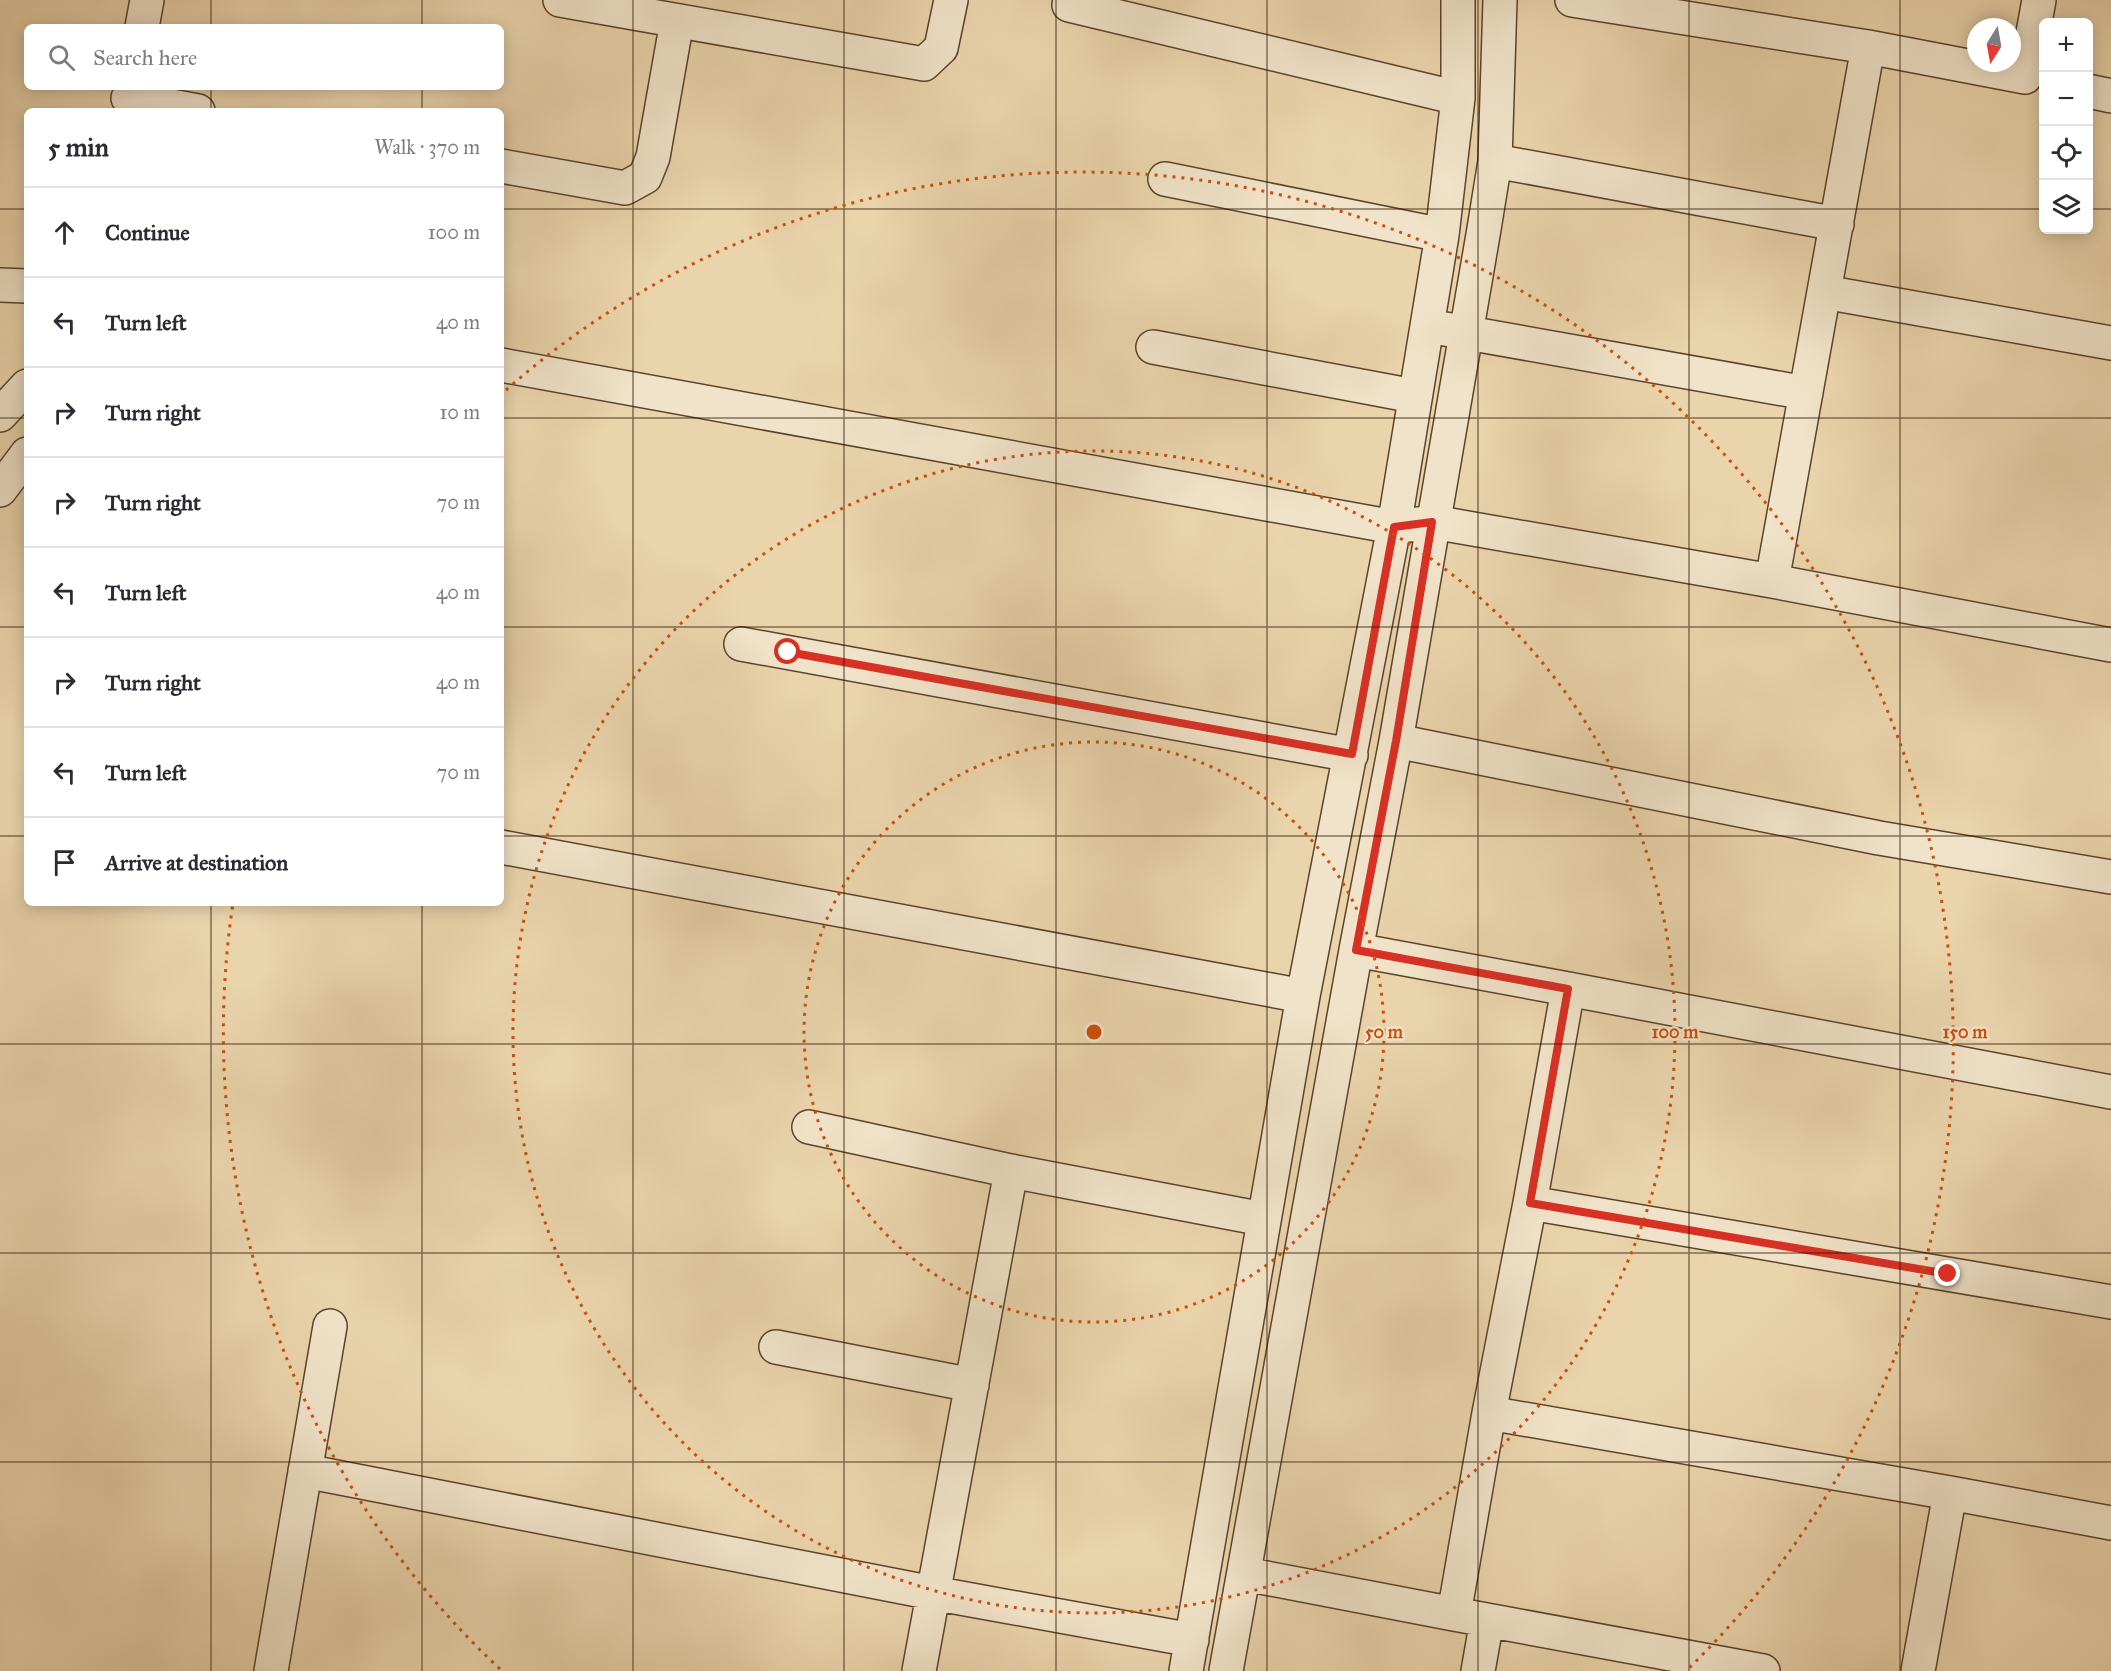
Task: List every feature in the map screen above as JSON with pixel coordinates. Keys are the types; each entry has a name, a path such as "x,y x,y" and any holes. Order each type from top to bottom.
{"street":[{"path":"143,24 147,0"},
{"path":"560,0 924,64 940,48 951,0"},
{"path":"1186,1671 1263,1219 1394,527 1425,326 1442,234 1458,98 1458,0"},
{"path":"1226,1671 1396,741 1495,161 1500,0"},
{"path":"1572,0 1869,46 2034,79 2038,0"},
{"path":"1069,4 1458,98"},
{"path":"504,167 625,188 645,177 653,157 678,21"},
{"path":"1772,581 1869,46"},
{"path":"2093,92 2111,96"},
{"path":"128,99 180,108"},
{"path":"1495,161 1837,224"},
{"path":"1165,179 1442,234"},
{"path":"0,285 24,286"},
{"path":"1824,292 2111,343"},
{"path":"1425,326 1806,393"},
{"path":"1153,347 1414,396"},
{"path":"504,366 1394,527 1432,522 1772,581 2111,645"},
{"path":"0,415 24,389"},
{"path":"0,490 24,458"},
{"path":"741,644 1352,754"},
{"path":"1396,741 1867,836 2111,877"},
{"path":"504,848 1304,996"},
{"path":"1356,950 2111,1092"},
{"path":"1454,1614 1568,989"},
{"path":"809,1127 1011,1171 1263,1219"},
{"path":"919,1671 1011,1171"},
{"path":"1530,1203 2111,1302"},
{"path":"271,1671 330,1326"},
{"path":"776,1347 972,1385"},
{"path":"1489,1413 2111,1523"},
{"path":"305,1470 933,1593 1192,1640"},
{"path":"1918,1671 1950,1493"},
{"path":"1245,1574 1763,1671"},
{"path":"1200,1598 1239,1606"},
{"path":"1478,1671 1487,1620"}],"route":[{"path":"788,652 1352,754 1394,527 1432,522 1396,741 1356,950 1568,989 1530,1203 1948,1274"}]}
